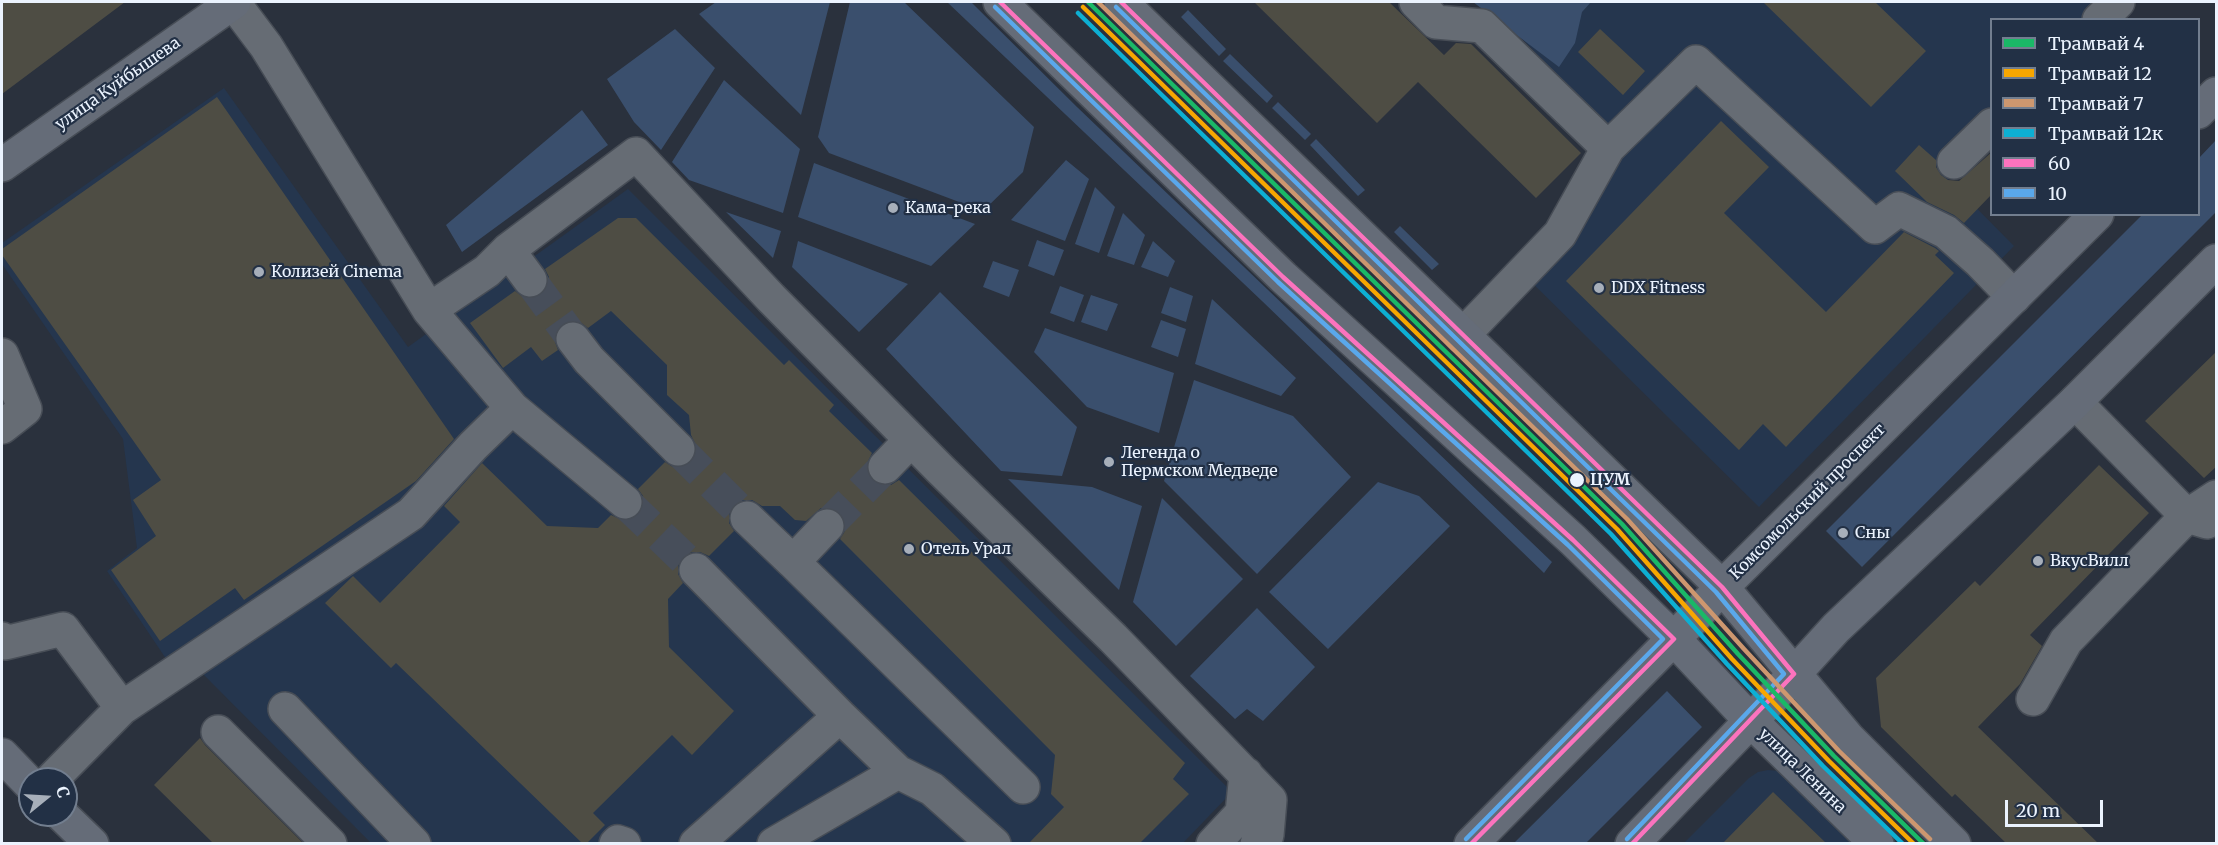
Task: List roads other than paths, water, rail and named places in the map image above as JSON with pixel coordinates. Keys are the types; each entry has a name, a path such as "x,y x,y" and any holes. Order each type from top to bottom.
{"main road":[{"name":"улица Куйбышева","path":"2,165 233,2"},
{"name":"улица Ленина","path":"1000,2 1283,277 1573,540 1674,639 1751,721 1877,843"},
{"path":"1120,2 1722,587 1849,740 1954,843"},
{"path":"2200,111 2217,94"},
{"name":"Комсомольский проспект","path":"1471,843 1674,639 1722,587 2095,216"},
{"path":"1632,843 1751,721 1836,628 2075,402 2217,261"},
{"path":"2,755 18,772"},
{"path":"75,827 92,843"}],"lane":[{"path":"233,2 266,46 429,310 512,408 625,502"},
{"path":"1416,2 1436,22 1482,26 1608,148"},
{"path":"2101,18 2118,2"},
{"path":"1462,336 1560,234 1608,148 1696,62 1875,227 1899,209 1946,232 1980,262 2014,297"},
{"path":"1953,162 1990,127"},
{"path":"429,310 487,270 508,250 636,154 721,246 911,440 1113,638 1270,800 1267,835 1257,843"},
{"path":"508,250 530,280"},
{"path":"573,339 589,360 678,449"},
{"path":"2,355 24,409 2,427"},
{"path":"2075,402 2202,521"},
{"path":"64,767 122,708 411,514 473,446 512,408"},
{"path":"885,467 911,440"},
{"path":"2033,699 2066,641 2202,521 2217,497"},
{"path":"747,518 1023,787"},
{"path":"793,562 827,526"},
{"path":"696,570 898,772 932,789 994,843"},
{"path":"3,642 63,630 122,708"},
{"path":"285,709 414,843"},
{"path":"696,843 840,716"},
{"path":"218,732 330,843"},
{"path":"774,843 898,772"},
{"path":"1213,843 1242,813 1246,774"},
{"path":"616,843 624,843"}],"tunnel":[{"path":"530,280 573,339"},
{"path":"678,449 747,518"},
{"path":"827,526 885,467"},
{"path":"625,502 696,570"}],"tram line":[{"name":"4","path":"1088,2 1622,524 1738,654 1834,756 1924,844"},
{"name":"7","path":"1098,2 1627,519 1839,751 1930,839"},
{"name":"12","path":"1083,7 1617,529 1732,659 1829,761 1914,844"},
{"name":"12к","path":"1078,13 1611,534 1727,664 1823,766 1903,844"}],"place":[{"name":"Кама-река","path":"893,208"},
{"name":"Колизей Cinema","path":"259,272"},
{"name":"DDX Fitness","path":"1599,288"},
{"name":"Легенда о Пермском Медведе","path":"1109,462"},
{"name":"ЦУМ","path":"1577,480"},
{"name":"Сны","path":"1843,533"},
{"name":"Отель Урал","path":"909,549"},
{"name":"ВкусВилл","path":"2038,561"}]}
